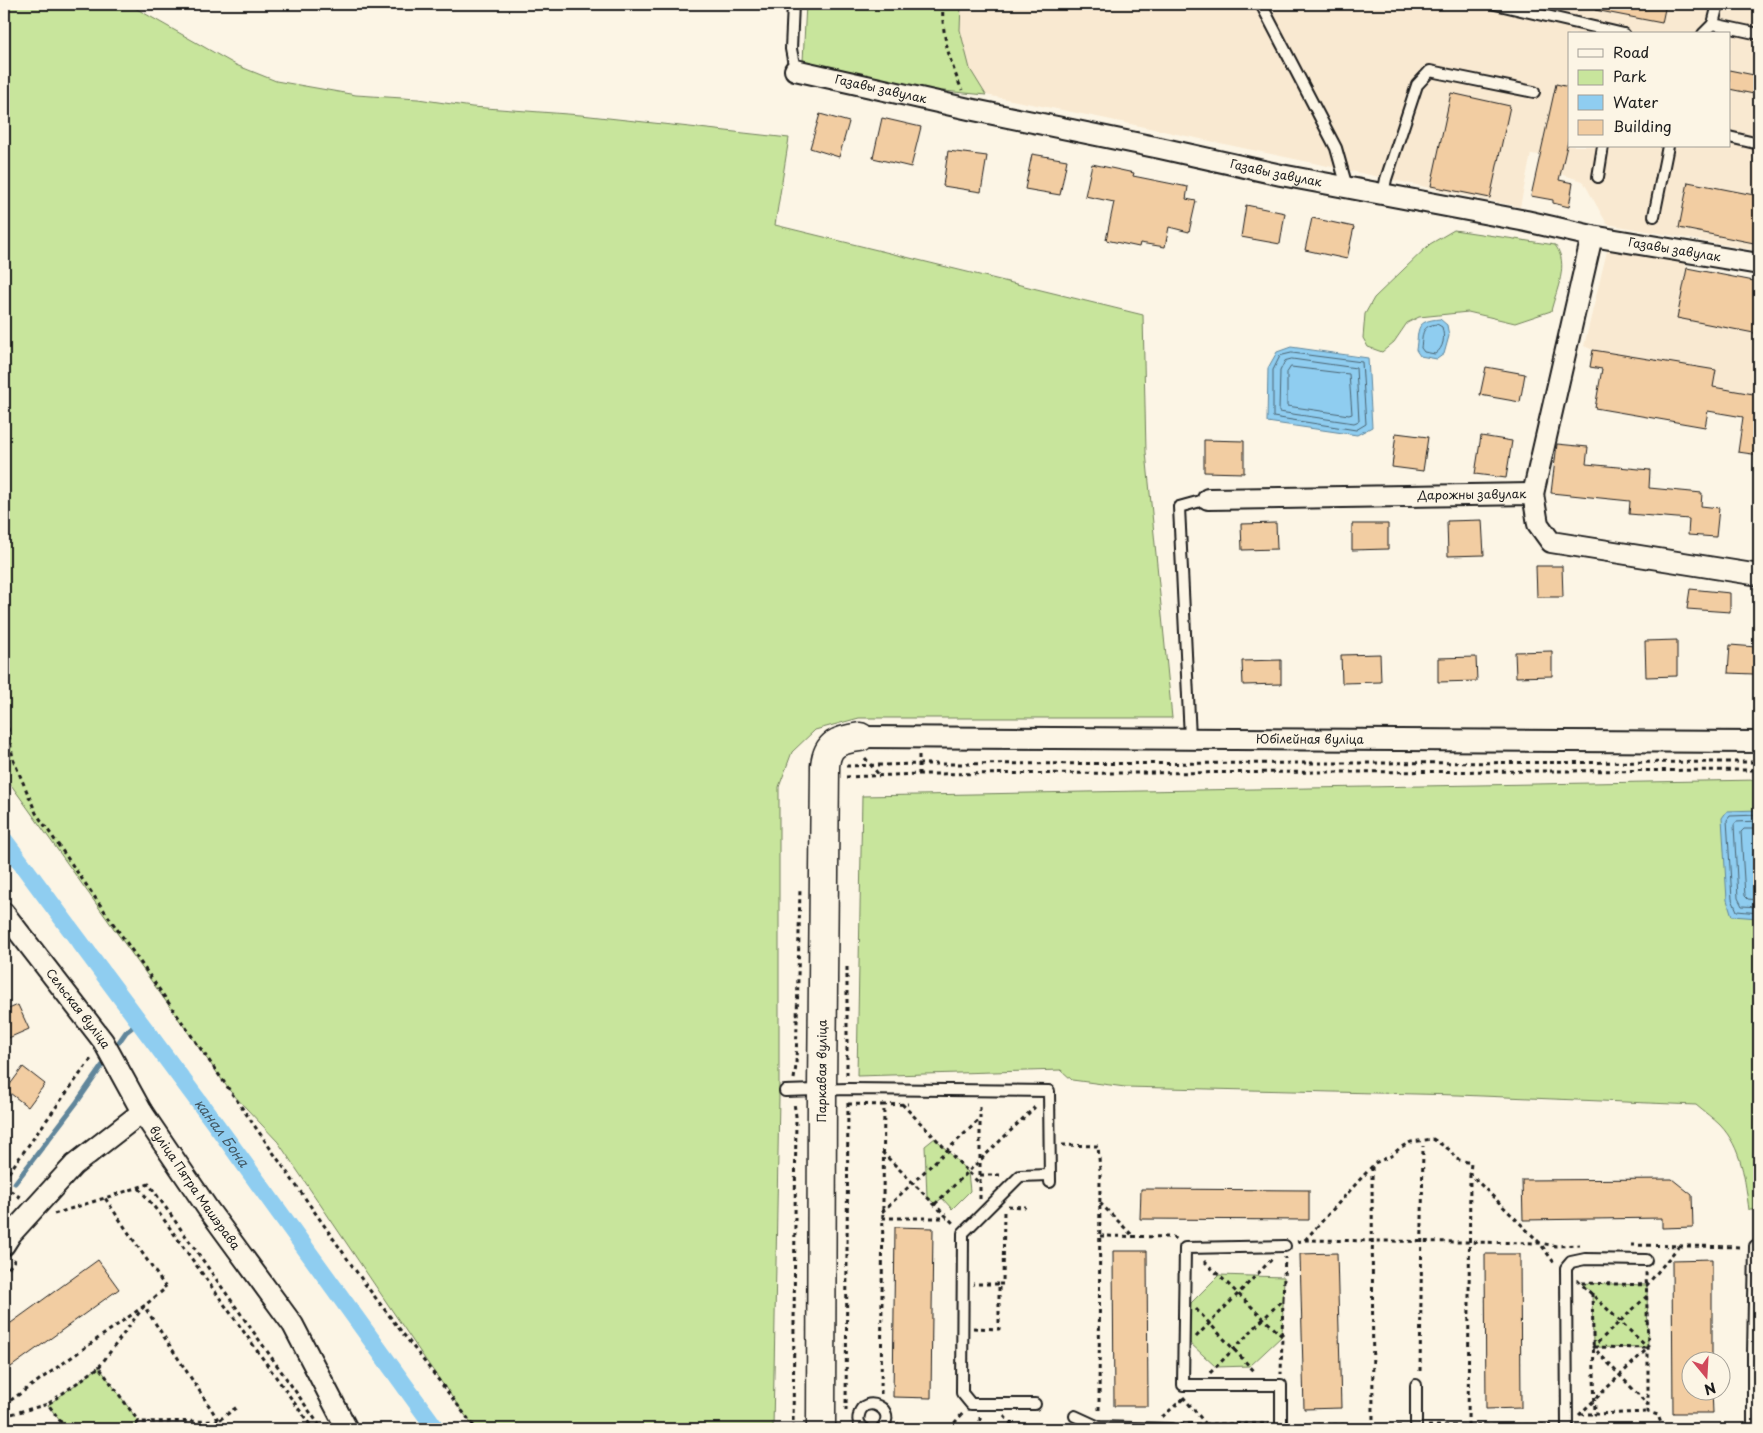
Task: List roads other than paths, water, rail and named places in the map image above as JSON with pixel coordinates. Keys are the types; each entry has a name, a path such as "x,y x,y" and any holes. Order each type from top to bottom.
{"street":[{"name":"Газавы завулак","path":"795,70 1281,175 1526,221 1592,236 1759,264"},
{"path":"1533,494 1592,236"},
{"name":"Дарожны завулак","path":"1208,499 1533,494 1538,524 1551,542 1759,575"},
{"name":"Юбілейная вуліца","path":"859,744 1190,738 1759,742"},
{"name":"Паркавая вуліца","path":"822,1429 824,766 828,750 836,744 846,739 859,744"},
{"name":"Сельская вуліца","path":"4,913 103,1041 142,1112"},
{"name":"вуліца Пятра Машэрава","path":"10,1240 74,1165 142,1112 208,1209 293,1325 347,1429"}],"lane":[{"path":"792,4 791,49 795,70"},
{"path":"1261,4 1336,148 1347,187"},
{"path":"1495,4 1615,32"},
{"path":"1705,32 1713,24 1718,4"},
{"path":"1713,24 1759,34"},
{"path":"1383,194 1417,85 1430,71 1534,92"},
{"path":"1730,137 1759,144"},
{"path":"1598,177 1603,148"},
{"path":"1654,216 1668,148"},
{"path":"1190,738 1179,507 1208,499"},
{"path":"785,1091 1049,1092 1050,1179 1020,1176 963,1233 962,1393 971,1404 1035,1404"},
{"path":"1281,1427 1281,1385 1183,1385 1184,1296 1188,1248 1285,1246"},
{"path":"1753,1429 1752,1354 1757,1246"},
{"path":"1561,1427 1566,1268 1571,1262 1584,1259 1646,1260"},
{"path":"1416,1385 1416,1428"},
{"path":"865,1429 860,1425 858,1416 863,1408 874,1399 886,1413 886,1422 881,1429"},
{"path":"1075,1416 1099,1427 1152,1426 1171,1429"}],"water":[{"path":"1440,319 1447,325 1449,336 1444,354 1437,359 1420,356 1416,350 1420,327 1426,322"},
{"path":"1291,347 1368,358 1372,427 1357,435 1267,422 1268,368 1277,352"},
{"path":"1759,810 1759,918 1732,916 1727,900 1722,818 1727,811"}],"waterway":[{"name":"канал Бона","path":"4,840 222,1133 436,1429"},
{"path":"119,1042 126,1032 139,1022"},
{"path":"15,1183 102,1066"}]}
